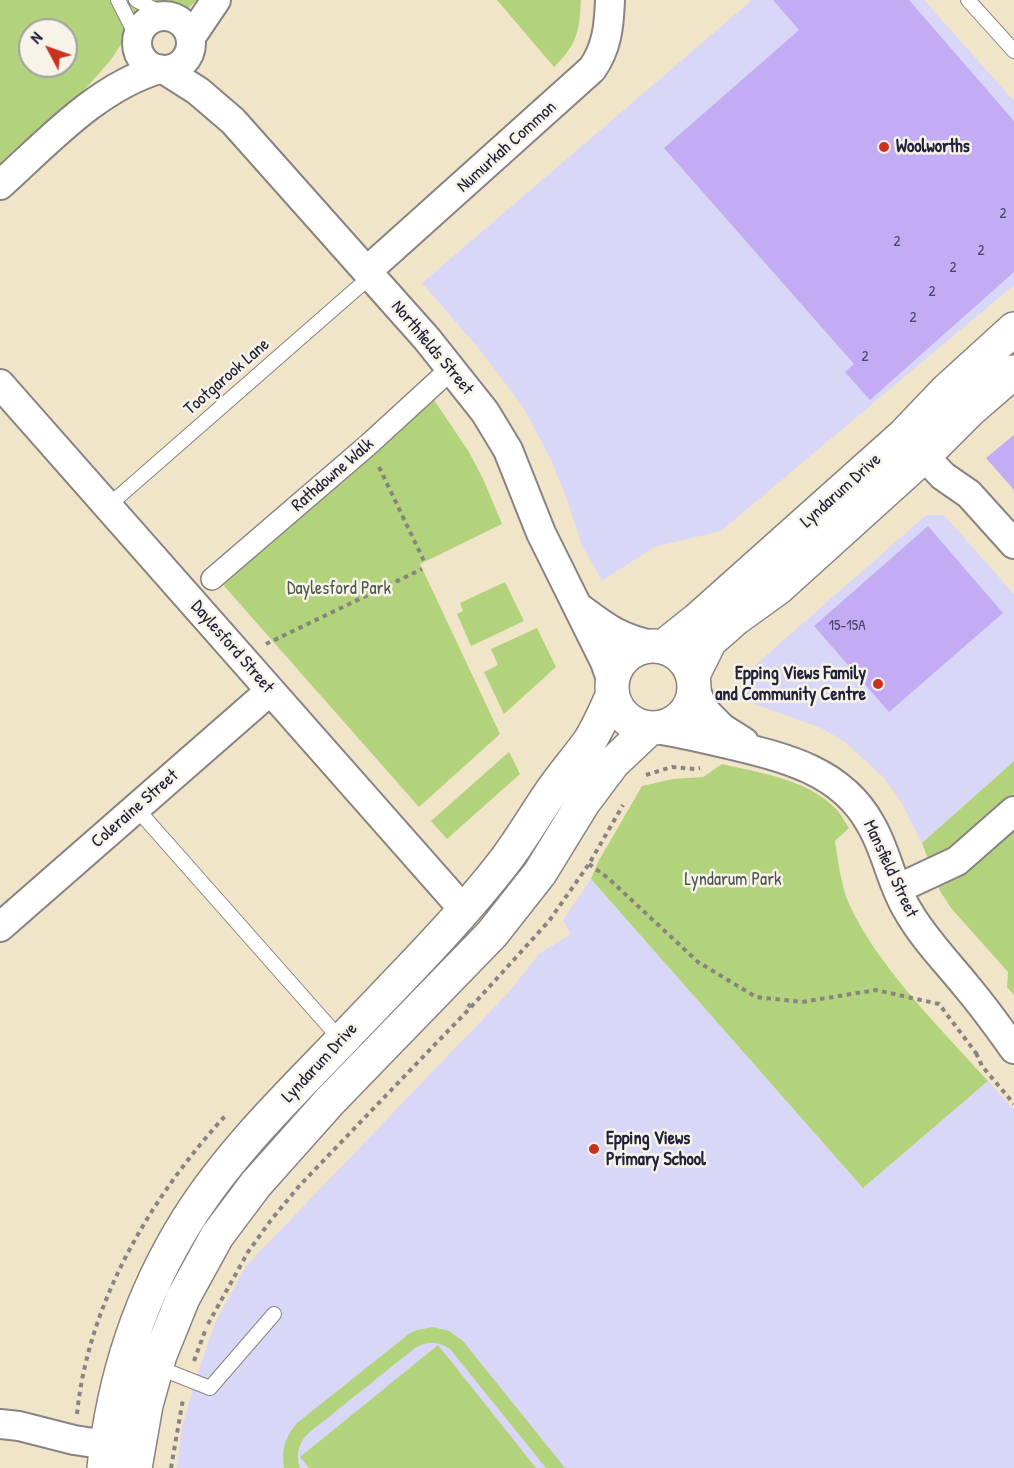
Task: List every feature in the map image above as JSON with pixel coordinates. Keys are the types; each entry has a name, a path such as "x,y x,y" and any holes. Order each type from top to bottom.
{"street":[{"path":"180,28 202,0"},
{"path":"180,28 216,0"},
{"name":"Numurkah Common","path":"369,274 592,69 605,45 610,21 610,0"},
{"path":"0,185 85,110 113,89 140,75 180,65 190,53 180,28 155,17 147,22 115,77 85,110"},
{"name":"Northfields Street","path":"180,28 233,121"},
{"path":"137,41 139,53 144,61 162,70"},
{"name":"Northfields Street","path":"162,70 198,91 233,121 452,368 485,412 508,450 541,533 605,662 612,689"},
{"name":"Lyndarum Drive","path":"694,681 710,641 735,619 778,588 921,439 947,390 1014,329"},
{"name":"Rathdowne Walk","path":"212,579 368,445 452,368"},
{"name":"Lyndarum Drive","path":"659,646 707,611 921,439 969,411 1014,372"},
{"name":"Daylesford Street","path":"0,384 464,910"},
{"path":"921,439 956,466 969,494 1014,544"},
{"name":"Northfields Street","path":"579,608 610,630 629,640 659,646"},
{"path":"659,646 682,657 694,681 692,703 684,716 671,725 652,729 636,726 625,718 617,708 612,689 616,668 626,655 640,648 659,646"},
{"name":"Mansfield Street","path":"694,681 703,709 722,728 762,753"},
{"name":"Lyndarum Drive","path":"121,1458 130,1340 151,1287 188,1220 228,1163 464,910 505,861 554,788 589,742 612,689"},
{"name":"Coleraine Street","path":"0,927 270,691"},
{"name":"Lyndarum Drive","path":"121,1458 146,1405 157,1367 183,1298 217,1236 256,1184 330,1101 492,934 540,873 583,803 613,763 652,729"},
{"name":"Mansfield Street","path":"652,729 685,734 762,753 818,772 849,794 872,825 897,890 924,936 1008,1041"},
{"path":"897,890 957,861 1014,811"},
{"path":"0,1424 20,1426 74,1440 121,1458"}],"lane":[{"path":"118,0 137,41"},
{"path":"136,0 180,28"},
{"path":"968,0 1014,51"},
{"name":"Tootgarook Lane","path":"108,506 369,274"},
{"path":"136,808 341,1040"},
{"path":"157,1367 210,1388 274,1314"}],"path":[{"path":"368,445 424,561"},
{"path":"243,660 268,642 422,569"},
{"path":"589,864 608,878 698,962 756,997 802,1002 876,990 939,1004 976,1053 982,1066 1014,1104"},
{"path":"976,1053 1008,1041"}],"shaded area":[{"path":"752,0 924,0 1014,101 1014,285 721,531 654,547 602,581 582,545 551,460 523,407 480,350 422,283"},
{"name":"Epping Views Family and Community Centre","path":"926,515 944,515 1014,594 1014,761 922,843 900,800 883,777 845,742 821,728 746,701 740,694 744,675"},
{"name":"Epping Views Primary School","path":"591,879 863,1188 988,1081 1014,1110 1014,1468 177,1468 182,1428 196,1378 216,1321 246,1266 508,993 539,954 571,934 563,920"}],"green space":[{"path":"0,0 197,0 181,15 158,11 122,43 110,61 0,185"},
{"path":"497,0 581,0 578,29 573,44 554,67"},
{"name":"Daylesford Park","path":"430,394 469,452 502,524 420,564 500,734 419,807 218,579"},
{"path":"505,582 524,621 471,646 457,614 463,611 460,603"},
{"path":"537,628 556,667 504,714 484,672 498,665 491,649"},
{"path":"509,752 520,774 447,839 431,821"},
{"path":"1014,761 1014,995 1007,987 1008,972 951,908 940,891 922,843"},
{"name":"Lyndarum Park","path":"722,764 767,774 797,784 824,799 838,811 849,828 835,841 840,873 849,904 861,928 912,997 988,1081 863,1188 591,879 598,862 642,786 673,779 703,777"},
{"path":"433,1327 449,1331 463,1341 565,1468 546,1468 450,1349 433,1343 415,1348 310,1432 303,1439 299,1448 300,1468 284,1468 285,1444 289,1433 297,1423 410,1333"},
{"path":"438,1345 536,1468 309,1468 300,1457"}],"building":[{"path":"773,0 909,0 1014,121 1014,272 870,400 845,372 854,364 664,148 799,30"},
{"path":"1014,435 1014,490 986,458"},
{"path":"928,526 1003,613 889,712 814,626"}],"place":[{"name":"Woolworths","path":"884,147"},
{"name":"Epping Views Family and Community Centre","path":"878,684"},
{"name":"Epping Views Primary School","path":"594,1149"}]}
